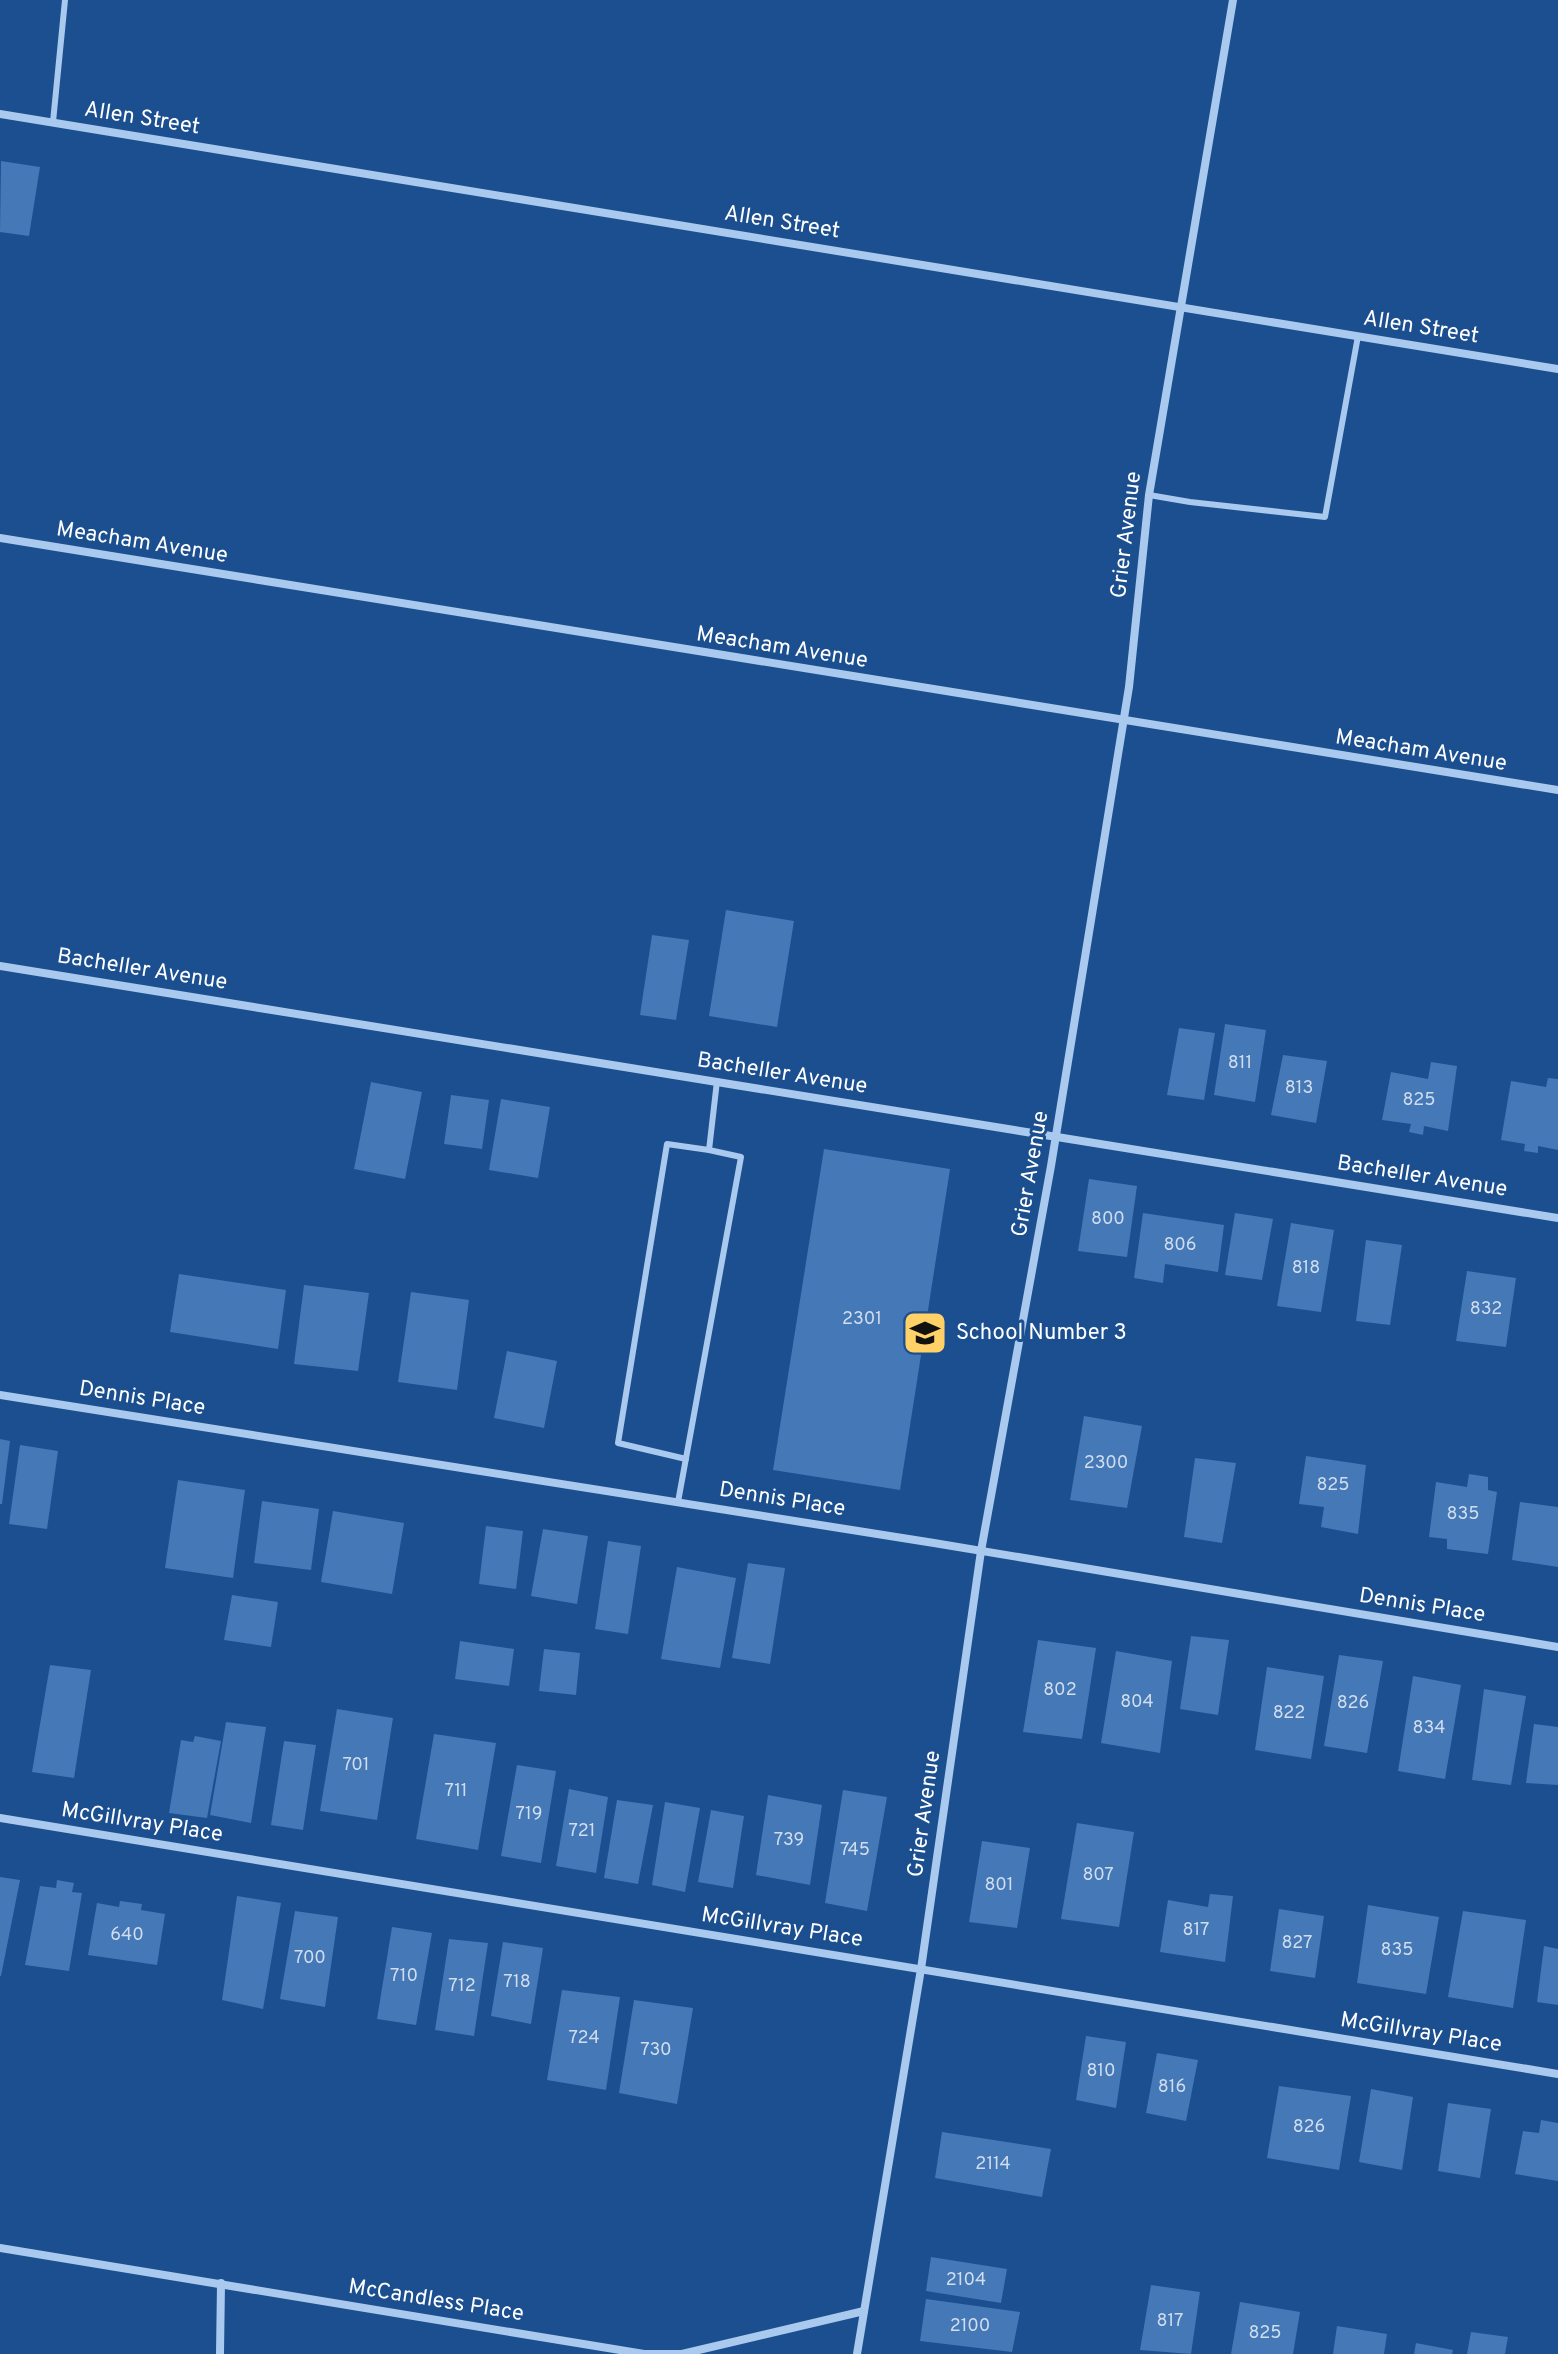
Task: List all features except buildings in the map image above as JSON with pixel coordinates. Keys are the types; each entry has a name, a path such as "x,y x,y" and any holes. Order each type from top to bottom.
{"street":[{"name":"Grier Avenue","path":"857,2354 921,1969 981,1551 1056,1136 1123,722 1149,495 1233,0"},
{"name":"Allen Street","path":"0,114 1558,369"},
{"name":"Meacham Avenue","path":"0,538 1558,790"},
{"name":"Bacheller Avenue","path":"0,966 1558,1218"},
{"name":"Dennis Place","path":"0,1395 981,1551 1558,1647"},
{"name":"McGillvray Place","path":"0,1818 1558,2074"},
{"name":"McCandless Place","path":"0,2248 644,2354 682,2354 864,2311"},
{"path":"220,2354 221,2283"}],"lane":[{"path":"53,122 65,0"},
{"path":"1149,495 1325,517 1358,336"},
{"path":"709,1150 717,1081"},
{"path":"678,1502 686,1459 741,1157 667,1144 618,1443 686,1459"}],"place":[{"name":"School Number 3","path":"925,1333"}]}
